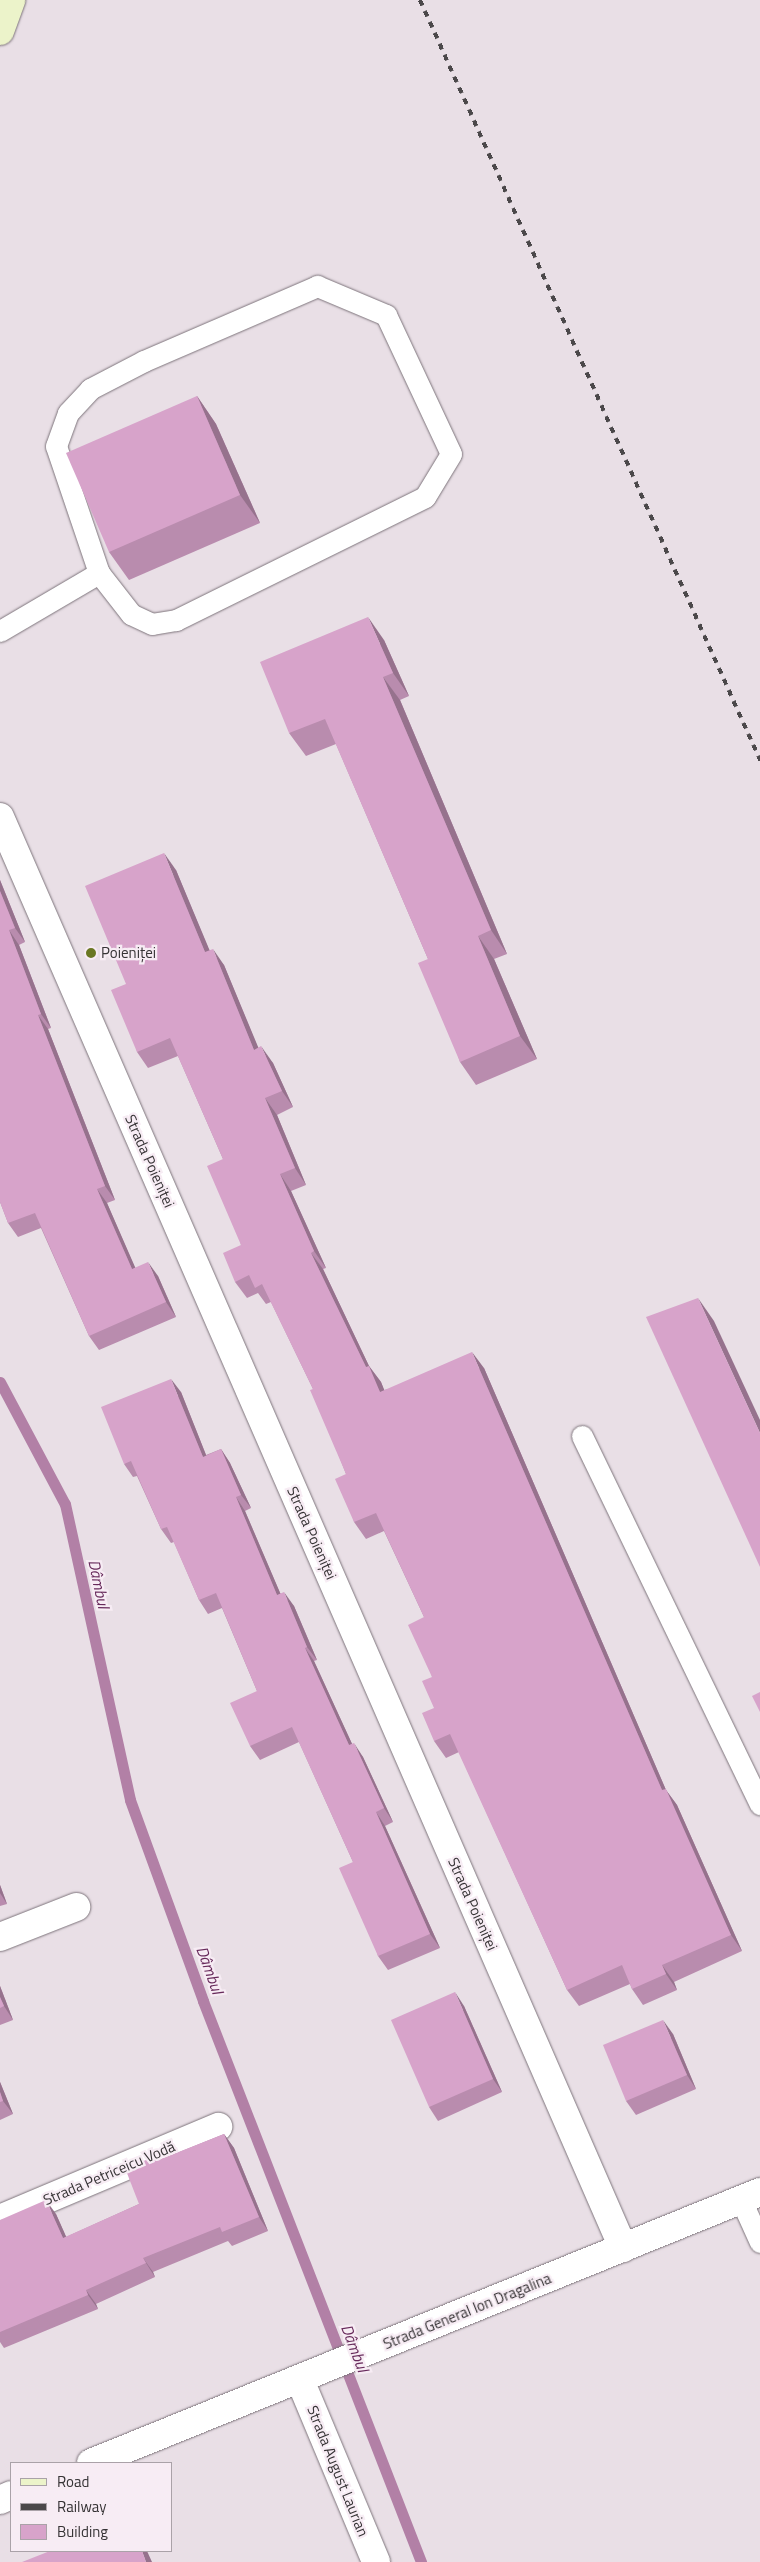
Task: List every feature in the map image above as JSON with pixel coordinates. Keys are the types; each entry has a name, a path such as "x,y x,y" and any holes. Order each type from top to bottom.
{"main road":[{"path":"0,31 11,0"}],"street":[{"name":"Strada Poieniței","path":"0,817 623,2248"},
{"path":"0,1937 76,1907"},
{"name":"Strada Petriceicu Vodă","path":"0,2218 218,2127"},
{"name":"Strada General Ion Dragalina","path":"94,2462 300,2380 750,2196"},
{"name":"Strada August Laurian","path":"300,2380 376,2562"}],"lane":[{"path":"317,286 386,315 451,454 426,497 176,620 152,624 131,614 100,573 56,446 68,413 90,390 144,361 317,286"},
{"path":"0,631 100,573"},
{"path":"582,1436 760,1804"},
{"path":"750,2196 760,2242"}],"building":[{"path":"197,396 240,495 109,552 66,453"},
{"path":"368,617 393,673 383,677 491,930 478,936 520,1036 460,1062 418,963 428,959 325,719 289,733 260,662"},
{"path":"164,853 205,952 213,949 254,1050 261,1046 282,1091 265,1098 295,1168 280,1174 314,1251 311,1253 366,1367 369,1366 380,1392 472,1352 662,1790 666,1789 731,1935 662,1965 666,1974 632,1989 622,1965 567,1990 450,1734 434,1741 422,1713 434,1708 422,1681 432,1677 408,1625 424,1617 376,1513 354,1522 335,1479 346,1474 310,1390 313,1389 262,1284 255,1288 249,1275 235,1282 223,1253 241,1245 207,1166 223,1159 170,1038 137,1052 111,990 126,984 85,886"},
{"path":"0,891 15,928 9,930 41,1014 38,1015 105,1186 97,1189 132,1269 148,1262 166,1302 89,1336 35,1213 8,1223 0,1202"},
{"path":"698,1298 760,1433 760,1567 646,1317"},
{"path":"171,1379 203,1457 221,1449 241,1495 236,1497 277,1595 284,1592 307,1647 305,1648 349,1745 354,1743 384,1808 376,1812 430,1934 378,1956 339,1868 353,1862 292,1727 250,1746 230,1703 257,1691 216,1593 199,1600 167,1527 161,1529 131,1461 124,1464 101,1407"},
{"path":"760,1692 760,1712 752,1696"},
{"path":"455,1992 493,2079 429,2107 391,2020"},
{"path":"0,1997 4,2006 0,2008"},
{"path":"663,2020 687,2075 626,2101 603,2045"},
{"path":"224,2134 259,2217 222,2232 220,2227 143,2258 146,2263 86,2290 88,2295 0,2332 0,2220 46,2200 63,2238 139,2204 125,2168 154,2157 156,2161"},
{"path":"47,2552 142,2552 146,2562 22,2562"}],"waterway":[{"name":"Dâmbul","path":"0,1382 65,1504 130,1800 203,2001 421,2562"}],"railway":[{"path":"420,0 760,760"}],"place":[{"name":"Poieniței","path":"91,953"}]}
